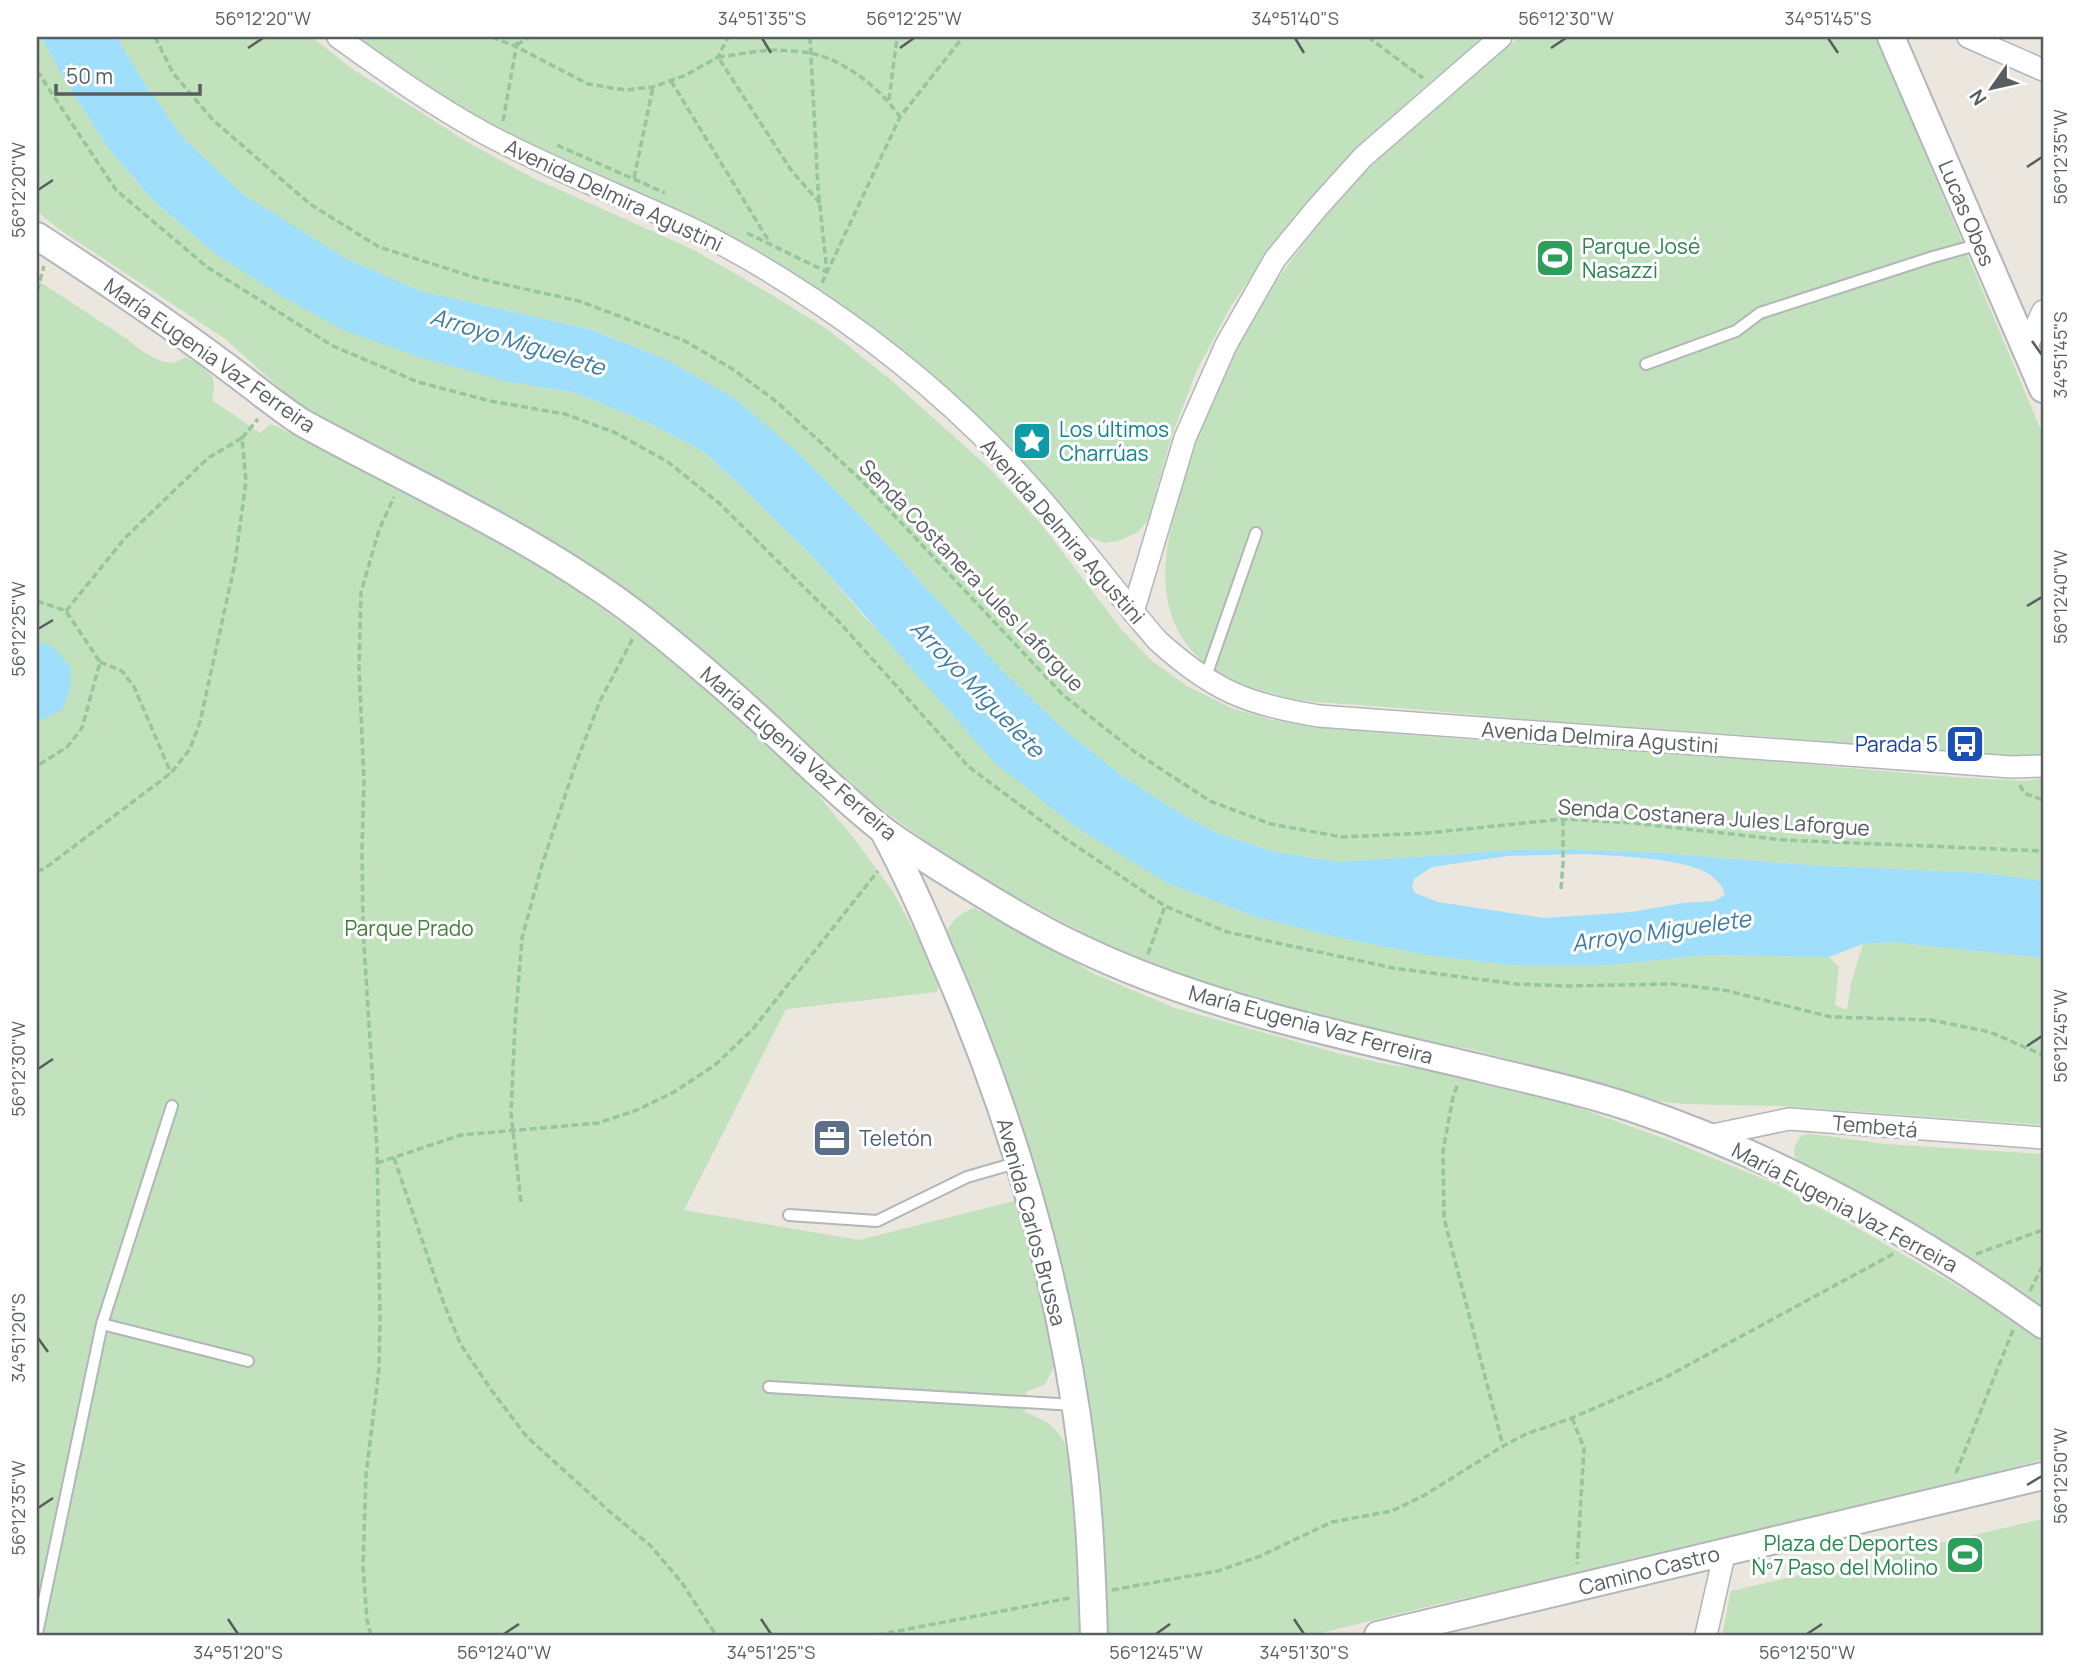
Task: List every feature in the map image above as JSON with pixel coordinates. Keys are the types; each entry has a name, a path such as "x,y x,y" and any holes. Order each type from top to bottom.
{"street":[{"name":"Avenida Delmira Agustini","path":"338,37 431,101 496,139 688,227 747,258 814,299 868,338 977,432 1032,489 1158,641 1180,661 1229,693 1286,711 1319,716 2011,767 2043,766"},
{"path":"1133,612 1185,438 1221,357 1275,260 1363,157 1501,37"},
{"name":"Lucas Obes","path":"1891,37 2043,389"},
{"path":"1968,37 2043,70"},
{"name":"María Eugenia Vaz Ferreira","path":"37,236 225,365 272,403 301,422 528,543 585,579 643,620 750,710 889,841 1071,944 1140,975 1217,1001 1627,1106 1708,1136 1788,1172 1916,1241 2043,1325"},
{"path":"2026,348 2043,311"},
{"name":"Avenida Carlos Brussa","path":"889,841 963,1005 999,1101 1019,1162 1053,1290 1075,1405 1087,1502 1094,1635"},
{"name":"Tembetá","path":"1708,1136 1789,1119 2043,1138"},
{"name":"Camino Castro","path":"1387,1634 2043,1476"},
{"path":"1706,1635 1725,1551"}],"lane":[{"path":"1646,363 1736,331 1760,313 1980,244"},
{"path":"1205,679 1255,533"},
{"path":"37,1633 102,1324 172,1106"},
{"path":"789,1215 877,1221 967,1177 1019,1162"},
{"path":"102,1324 248,1361"},
{"path":"769,1387 1075,1405"}],"path":[{"name":"Senda Costanera Jules Laforgue","path":"155,37 173,73 213,120 310,204 379,247 480,279 579,302 683,340 731,368 777,402 861,480 1063,695 1135,752 1210,801 1270,824 1342,837 1427,833 1563,819 1633,823 1784,840 2043,852"},
{"path":"492,37 588,84 625,90 653,87 671,81 718,57 775,50 810,53 836,62 862,78 889,100 900,117"},
{"path":"496,139 503,122 518,37"},
{"path":"515,46 529,37"},
{"path":"718,57 728,37"},
{"path":"810,37 827,272"},
{"path":"889,100 897,37"},
{"path":"814,299 900,117 963,37"},
{"path":"1368,37 1439,90"},
{"path":"718,57 791,170 820,203"},
{"path":"37,71 116,190 207,267 333,346 418,382 490,401 565,414 616,433 668,462 719,503 840,623 969,767 1063,837 1166,906 1227,932 1393,968 1516,984 1672,984 1724,990 1831,1017 1931,1020 1990,1032 2043,1055"},
{"path":"671,81 772,245"},
{"path":"627,200 635,177 653,87"},
{"path":"551,142 635,177 672,196"},
{"path":"747,233 827,272"},
{"path":"66,611 125,538 208,457 242,438 272,403"},
{"path":"37,871 44,869 171,774 190,750 200,722 235,563 246,481 242,438"},
{"path":"371,1635 367,1620 363,1566 366,1475 379,1369 380,1318 377,1163 363,930 364,781 359,668 361,592 379,530 403,475"},
{"path":"37,601 66,611 100,662 122,671 134,687 171,774"},
{"path":"521,1202 511,1113 522,938 542,865 576,763 600,701 643,620"},
{"path":"37,766 67,747 82,728 100,662"},
{"path":"1561,889 1563,819"},
{"path":"377,1163 461,1135 598,1123 637,1110 674,1092 715,1065 752,1030 841,919 889,841"},
{"path":"1140,975 1166,906"},
{"path":"1465,1064 1452,1097 1443,1151 1444,1218 1503,1446"},
{"path":"394,1158 456,1335 492,1391 527,1437 651,1546 682,1583 716,1635"},
{"path":"1951,1262 2043,1230"},
{"path":"877,1635 1218,1571 1258,1557 1332,1521 1392,1511 1526,1434 1572,1418 1666,1377 1916,1241"},
{"path":"1945,1499 2022,1309 2043,1265"},
{"path":"1572,1418 1584,1448 1576,1587"}],"green space":[{"path":"37,37 41,37 107,147 152,199 214,253 509,382 573,392 649,423 704,452 814,558 867,620 1167,883 1256,917 1345,939 1426,955 1511,965 1610,965 1706,955 1829,957 1839,967 1835,1005 1847,1010 1851,983 1863,944 1890,942 2043,958 2043,1125 1781,1106 1682,1104 1604,1090 1479,1051 1358,1028 1196,982 1118,951 993,885 951,860 871,801 721,668 530,530 425,472 353,437 300,406 225,339 57,228 37,211"},
{"path":"117,37 312,37 351,68 469,143 533,178 692,249 767,292 827,329 891,380 988,467 1041,524 1122,630 1151,660 1187,686 1234,709 1312,727 1485,741 1592,746 1954,777 2027,781 2043,778 2043,881 1986,873 1808,865 1662,853 1517,850 1340,862 1275,852 1217,833 1173,809 1121,775 1061,727 1000,668 800,454 665,359 594,330 420,291 345,258 298,230 243,194 183,138 143,81"},
{"path":"350,37 1485,37 1369,138 1270,249 1231,306 1197,370 1172,435 1148,520 1138,532 1121,540 1105,543 1085,535 979,424 645,198 586,170 546,157 495,131"},
{"path":"1520,37 1876,37 2043,435 2043,756 2021,760 1300,700 1260,690 1228,678 1201,660 1182,637 1171,612 1166,586 1170,531 1194,450 1217,387 1247,328 1283,271 1324,218 1369,168 1417,122"},
{"name":"Parque Prado","path":"37,280 150,355 169,363 185,357 197,363 213,377 212,400 260,433 270,424 278,427 412,495 509,548 569,585 680,665 773,747 856,841 893,892 937,972 940,978 937,992 786,1009 684,1210 859,1240 1018,1200 1040,1281 1055,1365 1045,1384 1026,1392 1025,1412 1044,1421 1057,1432 1066,1446 1072,1466 1083,1635 37,1635"},
{"path":"974,908 1052,947 1092,973 1175,1008 1341,1054 1390,1065 1452,1072 1526,1089 1674,1142 1773,1183 1852,1225 2002,1312 2043,1342 2043,1459 1647,1558 1313,1635 1104,1635 1084,1408 943,939 955,920"},
{"path":"1802,1135 1886,1144 2043,1154 2043,1312 1797,1161 1794,1153 1796,1144"},
{"name":"Plaza de Deportes Nº7 Paso del Molino","path":"2043,1519 2043,1635 1722,1635 1731,1591"}],"water":[{"name":"Arroyo Miguelete","path":"41,37 117,37 143,81 183,138 243,194 345,258 420,291 593,330 665,359 737,400 800,454 1000,668 1061,727 1121,775 1173,809 1217,833 1275,852 1340,862 1517,850 1584,850 1662,853 1808,865 1986,873 2043,881 2043,958 1890,942 1863,944 1829,957 1706,955 1610,965 1510,965 1426,955 1345,939 1256,917 1167,883 1073,825 994,762 814,558 704,452 649,423 573,392 509,382 419,357 343,330 280,295 214,253 152,199 107,147","holes":["1585,854 1684,864 1709,874 1717,881 1725,895 1714,901 1683,903 1632,912 1544,918 1438,902 1415,893 1412,887 1414,879 1432,867 1508,856"]},
{"path":"37,641 54,648 70,666 71,687 62,710 41,720 37,720"}],"place":[{"name":"Parque José Nasazzi","path":"1555,258"},
{"name":"Los últimos Charrúas","path":"1032,441"},
{"name":"Parada 5","path":"1965,744"},
{"name":"Teletón","path":"832,1138"},
{"name":"Plaza de Deportes Nº7 Paso del Molino","path":"1965,1555"}]}
